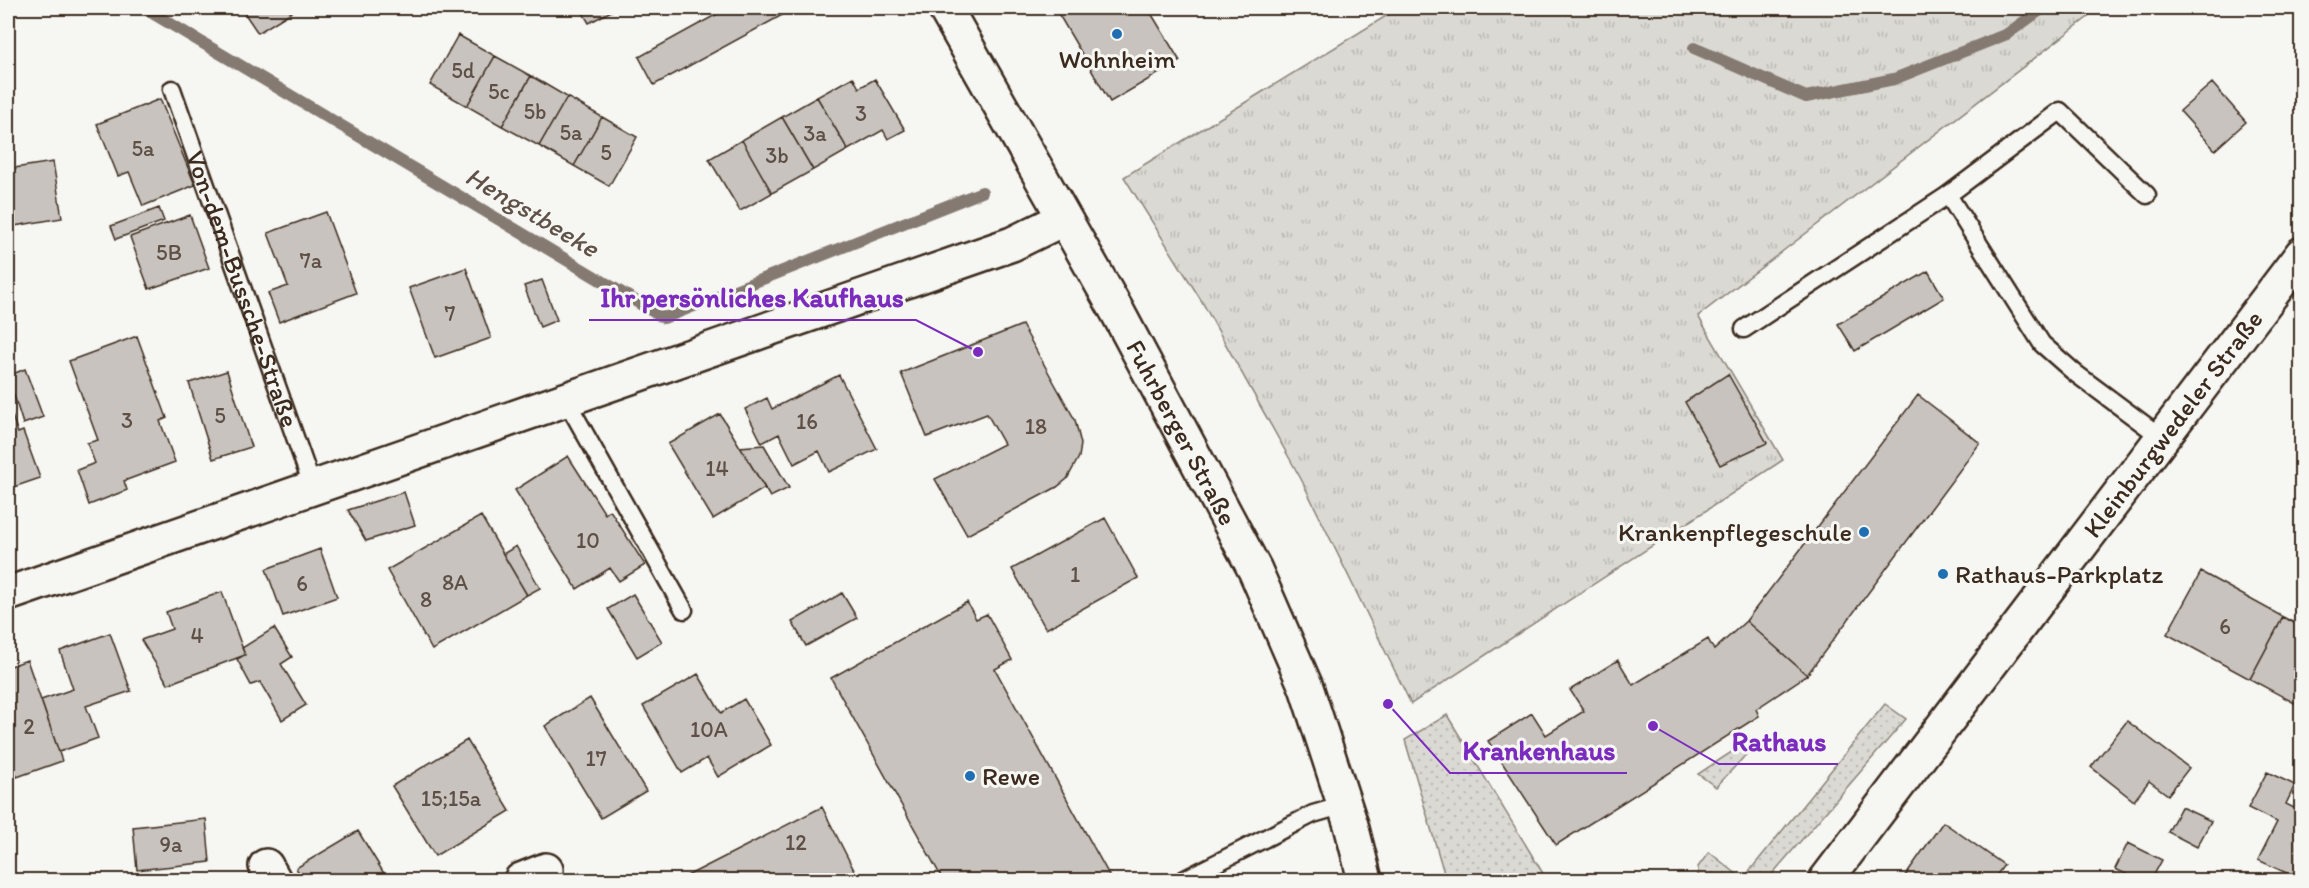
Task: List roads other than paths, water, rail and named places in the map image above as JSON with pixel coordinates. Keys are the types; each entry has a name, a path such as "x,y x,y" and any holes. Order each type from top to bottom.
{"street":[{"name":"Fuhrberger Straße","path":"945,8 1117,311 1255,570 1306,687 1344,805 1365,880"},
{"path":"8,594 1012,244 1063,219"},
{"name":"Kleinburgwedeler Straße","path":"1826,880 2301,254"}],"lane":[{"name":"Von-dem-Bussche-Straße","path":"172,89 313,488"},
{"path":"1744,329 1948,195 2060,111 2147,195"},
{"path":"1948,195 2042,344 2075,373 2161,437"},
{"path":"566,400 684,610"},
{"path":"1183,880 1313,814 1344,805"}],"waterway":[{"name":"Hengstbeeke","path":"144,8 664,318 982,192"},
{"name":"Hengstbeeke","path":"1694,48 1806,97 1894,79 2007,34 2043,8"}],"place":[{"name":"Wohnheim","path":"1117,34"},
{"name":"Ihr persönliches Kaufhaus","path":"978,352"},
{"name":"Krankenpflegeschule","path":"1864,532"},
{"name":"Rathaus-Parkplatz","path":"1943,574"},
{"name":"Krankenhaus","path":"1388,704"},
{"name":"Rathaus","path":"1653,726"},
{"name":"Rewe","path":"970,776"}]}
